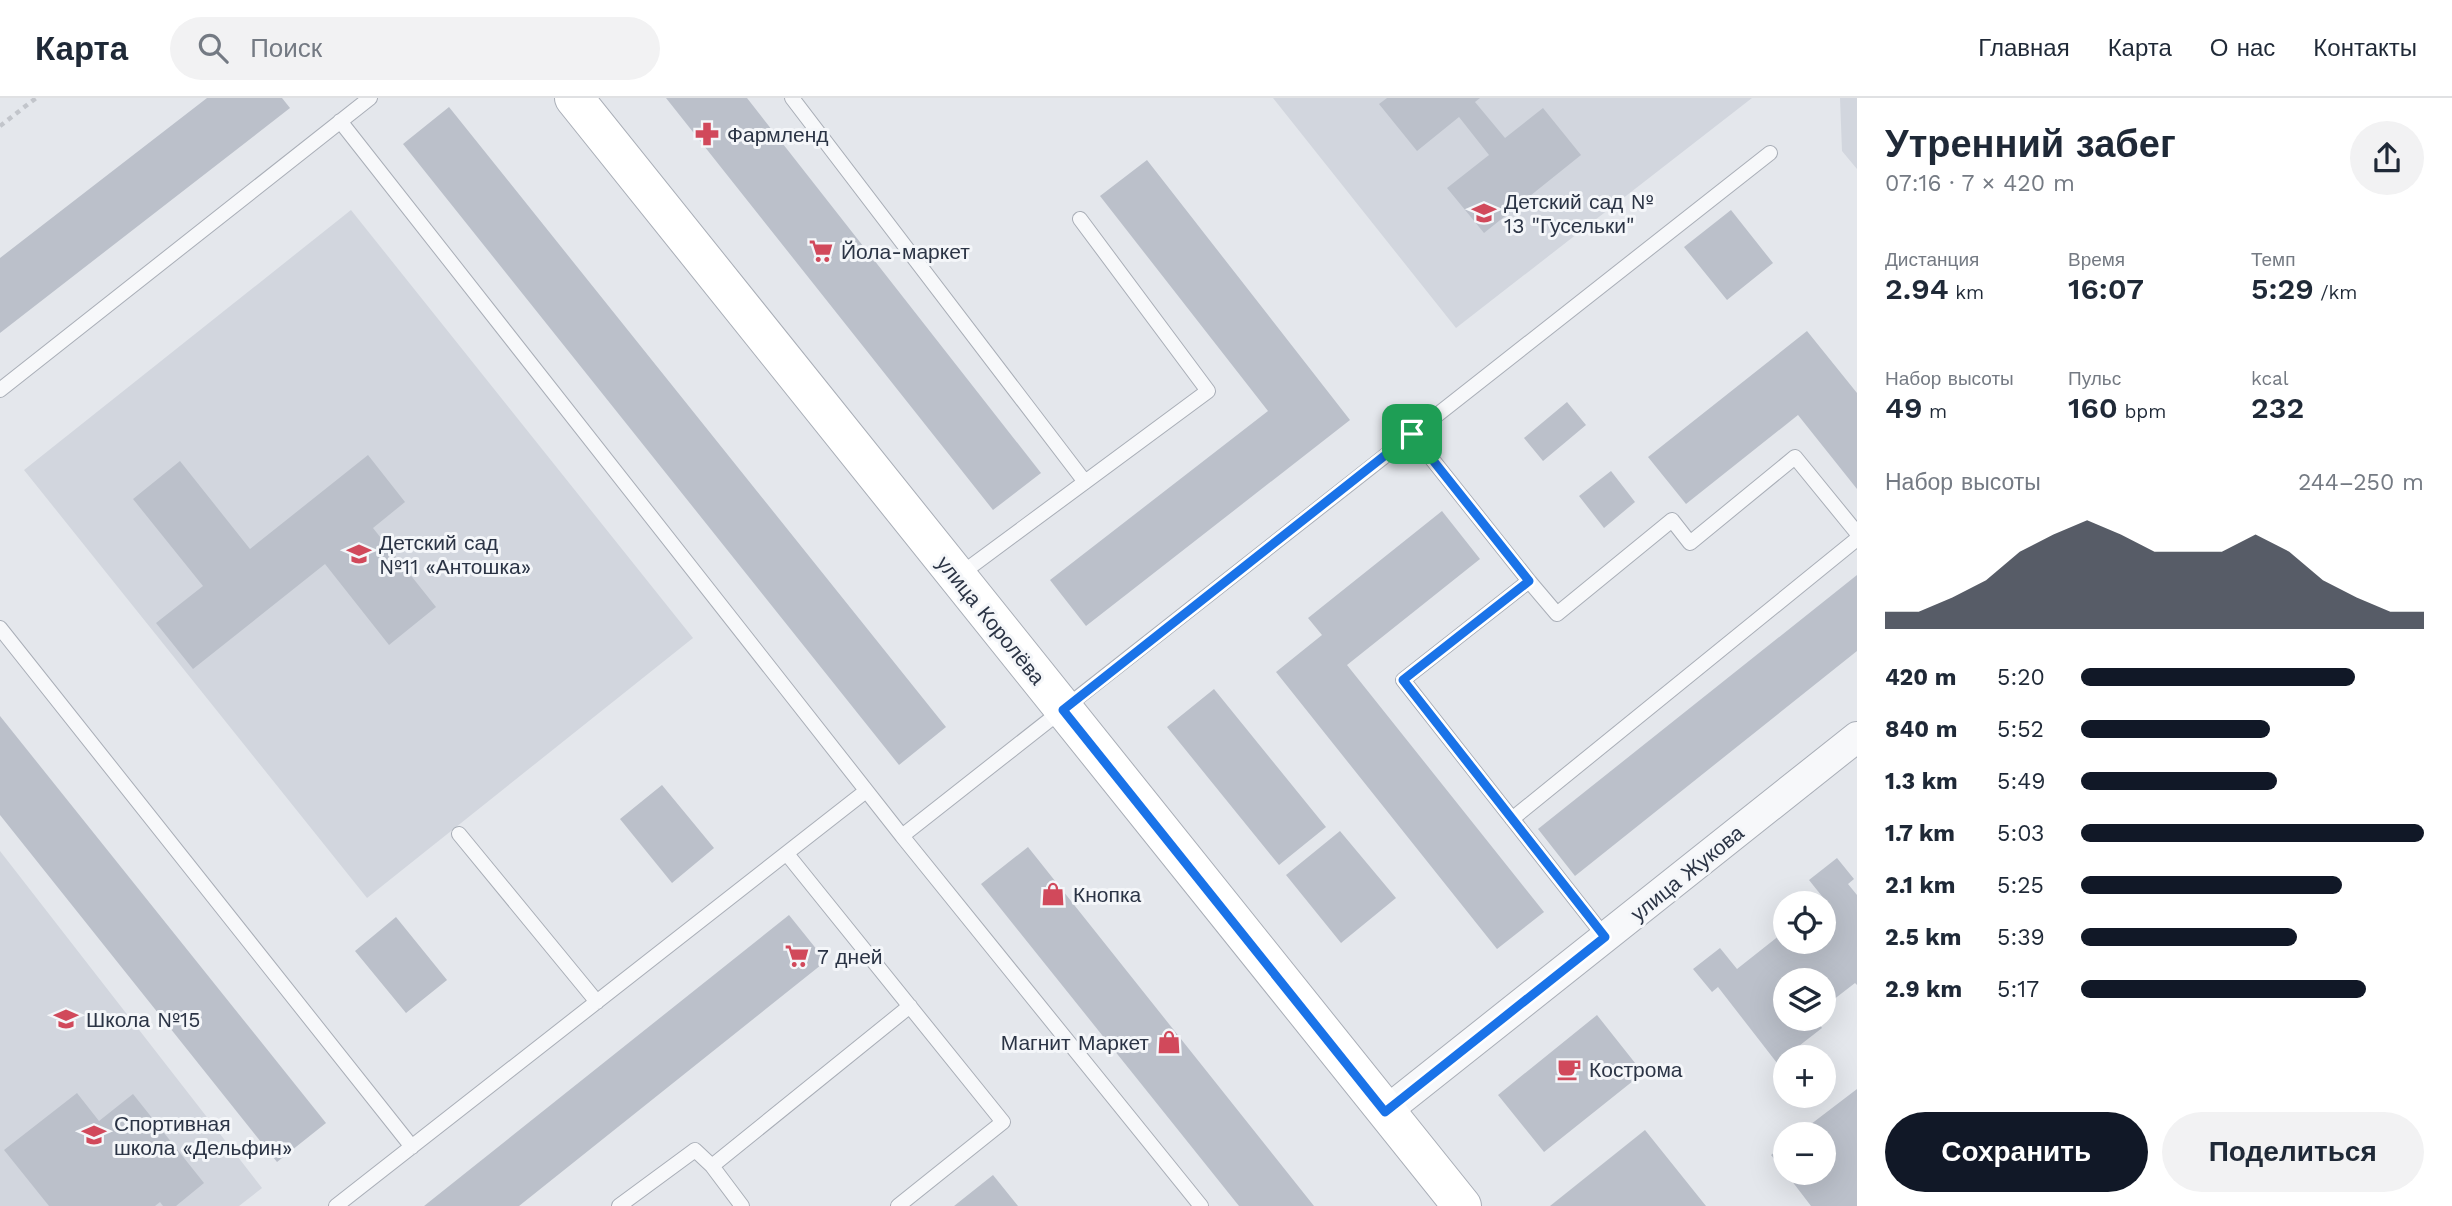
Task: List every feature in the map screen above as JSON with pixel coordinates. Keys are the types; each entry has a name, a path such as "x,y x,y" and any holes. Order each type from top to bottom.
{"street":[{"name":"улица Королёва","path":"574,98 1462,1206"},
{"name":"улица Жукова","path":"1385,1112 1857,737"}],"lane":[{"path":"0,390 370,98"},
{"path":"792,98 1085,482"},
{"path":"340,121 866,791 1201,1206"},
{"path":"902,836 1770,153"},
{"path":"957,577 1208,391 1080,219"},
{"path":"1412,434 1556,614 1672,520 1690,543 1795,457 1857,533"},
{"path":"1513,820 1857,539"},
{"path":"1529,581 1403,680 1605,937"},
{"path":"0,628 412,1147"},
{"path":"336,1206 866,791"},
{"path":"459,834 597,1002"},
{"path":"787,853 1003,1122 898,1206"},
{"path":"712,1166 910,1006"},
{"path":"619,1206 695,1150 712,1166 742,1206"}],"path":[{"path":"0,126 37,98"}],"shaded area":[{"name":"Детский сад № 13 \"Гусельки\"","path":"1273,98 1752,98 1456,328"},
{"path":"1840,98 1857,98 1857,169 1842,151"},
{"name":"Детский сад №11 «Антошка»","path":"351,210 693,638 367,898 24,470"},
{"name":"Школа №15","path":"0,851 262,1188 239,1206 0,1206"}],"building":[{"path":"207,98 282,98 290,108 0,333 0,258"},
{"path":"666,98 747,98 1041,473 993,510"},
{"path":"1387,98 1480,98 1475,102 1505,138 1543,108 1581,155 1484,233 1447,188 1489,155 1459,117 1417,151 1379,104"},
{"path":"449,107 946,727 899,765 403,144"},
{"path":"1147,160 1350,420 1086,626 1050,580 1268,411 1100,196"},
{"path":"1731,210 1773,263 1727,300 1684,247"},
{"path":"1807,331 1857,393 1857,489 1798,415 1686,504 1648,457"},
{"path":"1567,402 1586,425 1543,461 1524,438"},
{"path":"368,455 405,502 373,528 436,607 389,645 325,564 193,669 156,623 203,586 133,499 180,461 250,549"},
{"path":"1611,471 1635,502 1604,528 1579,496"},
{"path":"1442,511 1480,559 1347,665 1544,912 1497,949 1276,672 1322,635 1308,618"},
{"path":"1857,575 1857,651 1575,876 1538,829"},
{"path":"1214,689 1326,827 1279,865 1167,727"},
{"path":"0,716 326,1123 277,1162 0,815"},
{"path":"662,785 714,848 672,883 620,819"},
{"path":"1340,831 1396,898 1341,943 1286,875"},
{"path":"1028,847 1314,1206 1239,1206 981,884"},
{"path":"1837,858 1854,879 1848,884 1857,895 1857,985 1855,983 1836,998 1836,968 1773,968 1773,1031 1818,1031 1800,1045 1773,1045 1773,1058 1718,987 1712,992 1693,969 1720,948 1737,969 1773,940 1773,954 1836,954 1836,891 1818,891 1809,880"},
{"path":"789,915 826,961 519,1206 424,1206"},
{"path":"396,917 447,980 406,1013 355,951"},
{"path":"1597,1015 1643,1073 1544,1152 1498,1095"},
{"path":"1857,1089 1857,1206 1811,1206 1795,1185 1836,1185 1836,1122 1814,1122 1836,1108 1836,1105"},
{"name":"Спортивная школа «Дельфин»","path":"77,1093 99,1121 133,1094 204,1183 176,1206 163,1206 160,1202 155,1206 49,1206 4,1150"},
{"path":"1645,1130 1706,1206 1550,1206"},
{"path":"993,1175 1018,1206 954,1206"}],"place":[{"name":"Фармленд","path":"707,134"},
{"name":"Детский сад № 13 \"Гусельки\"","path":"1484,213"},
{"name":"Йола-маркет","path":"821,251"},
{"name":"Детский сад №11 «Антошка»","path":"359,554"},
{"name":"Кнопка","path":"1053,894"},
{"name":"7 дней","path":"797,956"},
{"name":"Школа №15","path":"66,1019"},
{"name":"Магнит Маркет","path":"1169,1042"},
{"name":"Кострома","path":"1569,1069"},
{"name":"Спортивная школа «Дельфин»","path":"94,1135"}],"route":[{"path":"1412,434 1529,581 1403,680 1605,937 1385,1112 1063,710 1412,434"}]}
